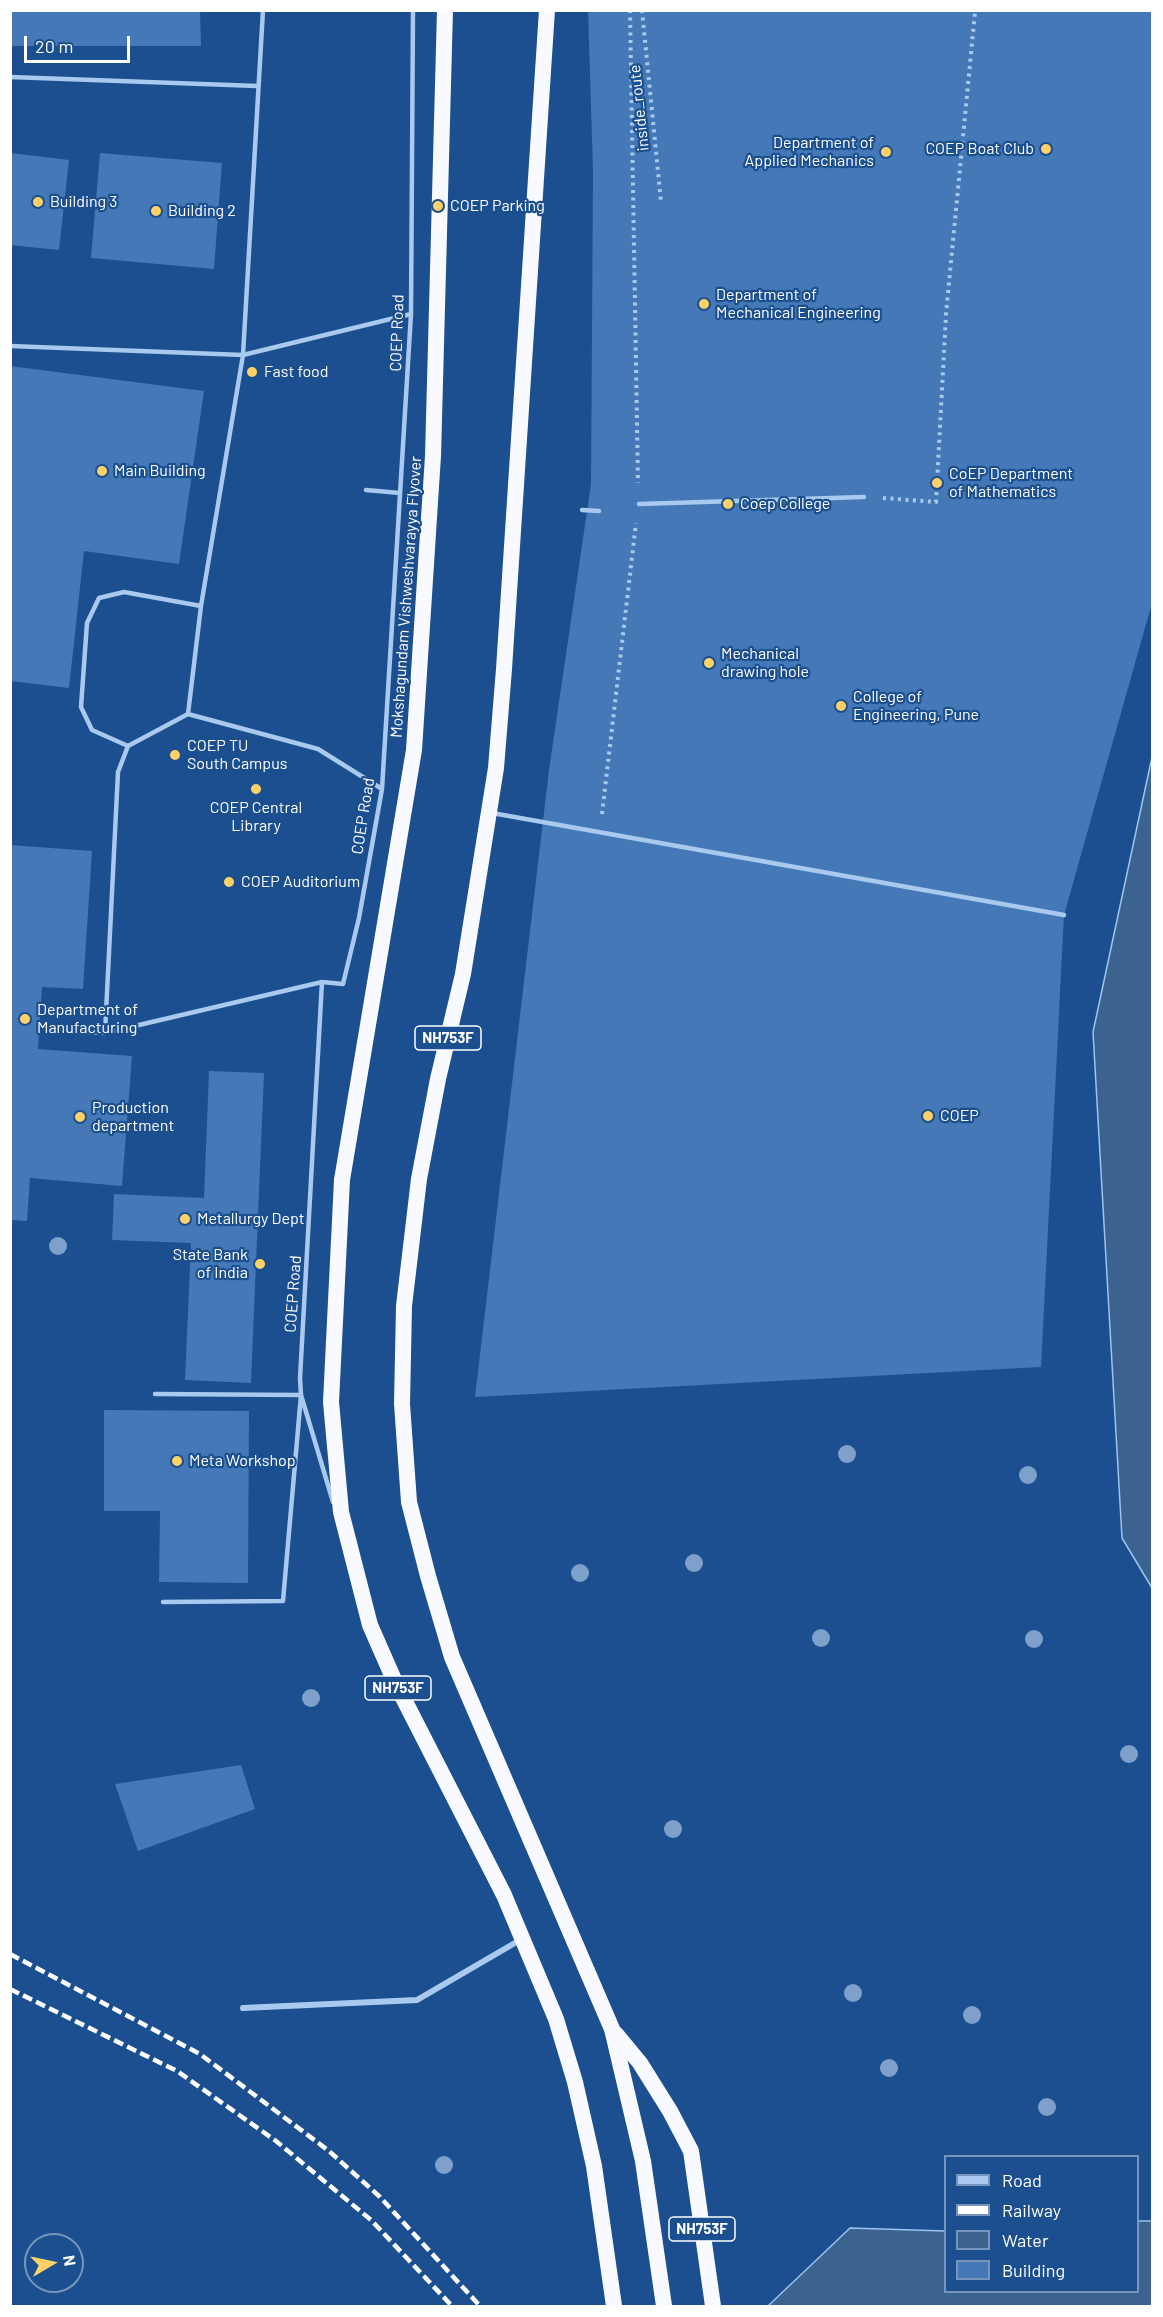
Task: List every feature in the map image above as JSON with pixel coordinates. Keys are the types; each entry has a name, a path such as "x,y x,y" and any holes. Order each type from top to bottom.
{"highway":[{"name":"Mokshagundam Vishweshvarayya Flyover","path":"370,1625 341,1512 331,1402 342,1180 414,750 433,456 445,10"},
{"name":"NH753F","path":"547,10 496,768 464,974 438,1079 419,1179 404,1306 402,1404 409,1502 452,1658 612,2030 643,2162 664,2307"},
{"name":"NH753F","path":"370,1625 395,1683 504,1895 556,2019 575,2082 594,2166 614,2307"},
{"name":"NH753F","path":"612,2030 646,2073 691,2151 713,2307"}],"street":[{"path":"243,2008 417,2000 523,1938"}],"lane":[{"path":"188,714 201,606 243,355 263,10"},
{"name":"COEP Road","path":"370,1625 301,1395 300,1378 322,982 344,984 359,918 382,789 411,314 413,10"},
{"path":"10,77 257,86"},
{"path":"10,346 243,355 411,314"},
{"path":"366,490 400,493"},
{"path":"639,504 864,497"},
{"path":"582,510 599,511"},
{"path":"128,746 92,730 81,707 87,623 99,598 124,592 201,606"},
{"path":"105,1033 118,772 128,746 188,714 318,749 382,789"},
{"path":"489,812 1064,915"},
{"path":"67,1031 105,1033 322,982"},
{"path":"155,1394 301,1395 283,1600 163,1602"}],"path":[{"path":"599,832 639,504 630,10"},
{"name":"inside_route","path":"642,10 661,202"},
{"path":"864,497 936,502 946,315 975,12 972,10"}],"water":[{"path":"1152,757 1152,1588 1122,1538 1093,1032"},
{"path":"1139,2221 1152,2221 1152,2306 768,2306 850,2228 944,2231 944,2293 1139,2293"}],"building":[{"path":"10,10 200,10 201,46 10,46"},
{"name":"College of Engineering, Pune","path":"588,10 1152,10 1152,603 1064,915 1041,1367 475,1397 549,770 591,484 593,171"},
{"name":"Building 3","path":"10,153 69,160 59,250 10,245"},
{"name":"Building 2","path":"100,153 222,163 214,269 91,258"},
{"name":"Main Building","path":"10,366 204,391 179,564 84,551 69,688 10,681"},
{"path":"10,845 92,851 83,989 42,987 38,1049 132,1056 122,1186 30,1178 27,1221 10,1220"},
{"name":"Metallurgy Dept","path":"209,1071 264,1073 251,1383 185,1380 191,1243 112,1240 114,1194 204,1198"},
{"name":"Meta Workshop","path":"104,1410 249,1411 248,1583 159,1582 160,1511 104,1511"},
{"path":"241,1765 255,1809 138,1851 115,1784"}],"railway":[{"path":"10,1954 200,2054 329,2151 380,2197 480,2306"},
{"path":"10,1989 177,2071 276,2141 371,2220 452,2306"}],"place":[{"name":"COEP Boat Club","path":"1046,149"},
{"name":"Department of Applied Mechanics","path":"886,152"},
{"name":"Building 3","path":"38,202"},
{"name":"COEP Parking","path":"438,206"},
{"name":"Building 2","path":"156,211"},
{"name":"Department of Mechanical Engineering","path":"704,304"},
{"name":"Fast food","path":"252,372"},
{"name":"Main Building","path":"102,471"},
{"name":"CoEP Department of Mathematics","path":"937,483"},
{"name":"Coep College","path":"728,504"},
{"name":"Mechanical drawing hole","path":"709,663"},
{"name":"College of Engineering, Pune","path":"841,706"},
{"name":"COEP TU South Campus","path":"175,755"},
{"name":"COEP Central Library","path":"256,789"},
{"name":"COEP Auditorium","path":"229,882"},
{"name":"Department of Manufacturing","path":"25,1019"},
{"name":"COEP","path":"928,1116"},
{"name":"Production department","path":"80,1117"},
{"name":"Metallurgy Dept","path":"185,1219"},
{"name":"State Bank of India","path":"260,1264"},
{"name":"Meta Workshop","path":"177,1461"}]}
